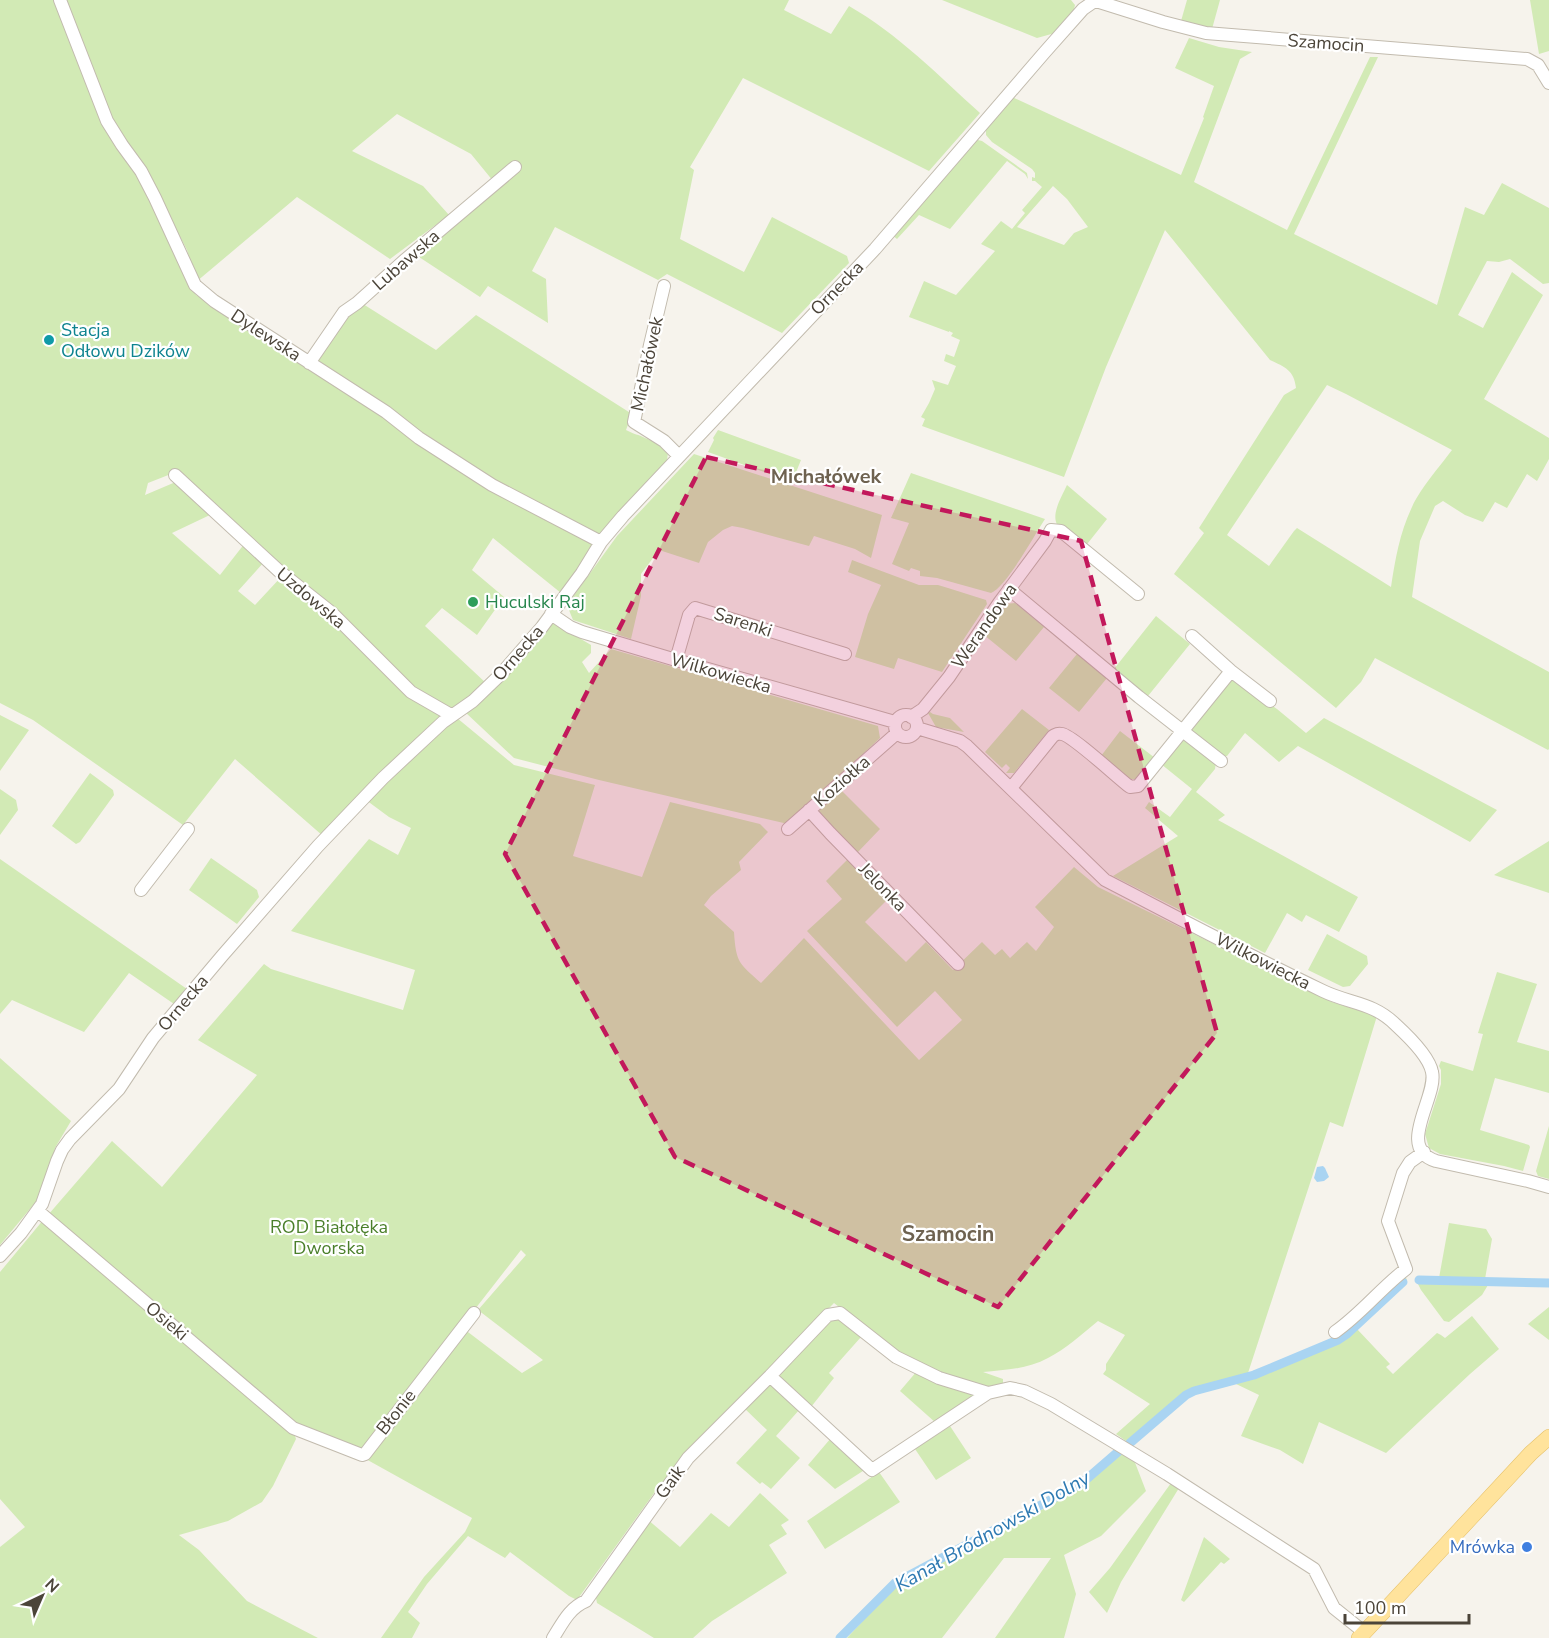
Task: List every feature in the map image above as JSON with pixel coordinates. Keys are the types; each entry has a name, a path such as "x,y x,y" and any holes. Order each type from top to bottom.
{"main road":[{"path":"1361,1635 1531,1453 1549,1437"}],"street":[{"name":"Szamocin","path":"1095,0 1206,33 1527,59 1543,62 1549,83"},
{"name":"Ornecka","path":"0,1256 38,1211 57,1161 70,1139 119,1089 153,1038 276,892 383,778 451,715 485,691 500,675 551,614 622,516 874,249 1083,9 1095,0"},
{"name":"Dylewska","path":"62,5 107,121 145,180 195,285 214,301 386,412 419,438 492,484 601,542"},
{"name":"Lubawska","path":"309,363 344,312 515,167"},
{"name":"Michałówek","path":"664,286 634,422 664,441 680,456"},
{"name":"Uzdowska","path":"175,475 279,571 332,613 411,692 451,715"},
{"name":"Werandowa","path":"914,722 949,677 1051,530 1061,531 1138,594"},
{"path":"1009,590 1221,761"},
{"name":"Sarenki","path":"676,660 689,615 695,608 845,654"},
{"name":"Wilkowiecka","path":"551,614 582,632 896,728"},
{"path":"1192,636 1231,671 1270,701"},
{"path":"1011,788 1053,736 1058,733 1064,734 1075,742 1130,787 1138,786 1231,671"},
{"path":"908,716 914,722 914,733 909,737 902,737 896,728 900,717 908,716"},
{"name":"Wilkowiecka","path":"914,722 967,746 1105,880 1326,992 1372,1007 1383,1013 1425,1056 1433,1073 1433,1084 1418,1133 1421,1149 1424,1152"},
{"name":"Koziołka","path":"788,829 896,728"},
{"name":"Jelonka","path":"809,810 958,964"},
{"path":"141,890 188,829"},
{"path":"1335,1332 1406,1269 1388,1221 1403,1173 1410,1162 1424,1152 1436,1161 1549,1187"},
{"name":"Osieki","path":"38,1211 297,1430"},
{"name":"Gaik","path":"553,1638 569,1613 586,1601 688,1458 828,1315 840,1312 896,1357 939,1378 988,1393"},
{"name":"Błonie","path":"297,1430 364,1455 474,1313"},
{"path":"770,1376 872,1470 988,1393 1010,1388 1024,1391 1051,1404 1167,1474 1314,1569 1334,1608 1361,1635"}],"highlighted area":[{"path":"706,457 1081,541 1217,1033 998,1307 675,1157 505,854"}],"green space":[{"path":"0,0 55,0 101,123 142,183 196,295 311,367 351,313 363,304 436,350 476,315 632,414 626,430 654,442 668,452 667,461 561,593 493,538 472,570 504,597 477,635 442,608 425,626 487,684 456,709 445,710 422,696 285,574 176,472 148,483 145,495 178,481 212,514 172,533 220,575 245,543 264,562 238,591 255,605 282,576 440,714 441,719 323,836 235,759 183,825 33,720 0,703"},
{"path":"62,0 789,0 784,10 831,34 849,6 901,42 980,113 929,171 743,78 690,167 694,170 680,239 744,272 772,217 847,256 849,263 782,333 667,274 658,280 555,227 532,271 546,279 548,323 488,286 480,297 419,257 498,187 471,154 397,114 352,151 423,186 449,215 390,259 297,197 196,282 187,250 143,165 109,116"},
{"path":"942,0 1071,0 1075,5 1073,13 1055,33 1037,38"},
{"path":"1187,0 1220,0 1212,29 1181,21"},
{"path":"1530,0 1549,0 1549,51 1539,54"},
{"path":"1189,38 1219,47 1252,52 1240,59 1194,182 1287,230 1370,57 1378,57 1294,234 1437,305 1465,207 1484,215 1502,183 1549,208 1549,283 1543,284 1510,259 1499,262 1487,261 1458,315 1483,328 1512,272 1543,295 1484,399 1549,438 1549,459 1537,481 1527,474 1507,508 1495,502 1483,522 1465,515 1443,501 1435,506 1420,541 1412,597 1549,672 1548,750 1375,658 1361,682 1336,708 1174,574 1204,533 1199,528 1284,395 1296,388 1291,373 1270,360 1165,230 1106,367 1064,477 922,426 925,419 921,417 935,389 932,380 948,385 956,366 944,361 946,354 954,357 960,340 951,336 953,333 949,331 909,317 924,281 956,295 995,251 981,244 1001,221 1012,229 1025,213 1022,210 1042,187 1032,181 1035,173 1032,169 992,142 986,135 986,129 1012,97 1181,175 1214,86 1175,68","holes":["1053,186 1067,199 1088,227 1074,233 1064,245 1017,227","1327,385 1452,450 1425,485 1412,507 1401,536 1391,587 1297,528 1269,566 1227,535"]},
{"path":"978,140 1027,173 1028,179 1025,174 1007,161 950,229 919,215 897,239 892,235 972,143"},
{"path":"718,430 801,460 792,482 708,452"},
{"path":"694,454 882,515 871,558 855,549 814,536 809,546 732,526 708,542 699,563 659,550 641,574 641,596 631,639 573,620 567,605 617,536"},
{"path":"911,473 1045,519 1012,571 997,589 991,593 937,578 920,576 920,571 911,568 909,571 892,564 909,523 891,518"},
{"path":"1067,485 1107,519 1084,548 1063,532 1056,522 1055,516"},
{"path":"852,560 919,585 938,585 986,600 987,604 942,672 898,658 894,669 855,657 868,614 881,585 848,572"},
{"path":"1015,603 1044,627 1016,661 984,635 1005,604"},
{"path":"1156,616 1190,644 1148,696 1114,669"},
{"path":"554,623 591,645 591,653 582,662 589,673 611,649 878,726 880,738 788,824 514,758 465,712 544,628"},
{"path":"1077,654 1107,678 1079,712 1049,688"},
{"path":"1232,679 1277,709 1306,733 1324,718 1497,810 1470,842 1298,746 1279,762 1245,733 1227,756 1223,756 1191,731 1190,726"},
{"path":"1022,709 1049,730 1014,773 1006,773 1010,768 1006,764 1002,768 985,752"},
{"path":"928,713 950,718 964,732 936,727"},
{"path":"0,715 29,730 0,771"},
{"name":"ROD Białołęka Dworska","path":"457,718 514,765 595,785 573,856 642,877 670,802 760,824 768,832 739,862 741,870 704,905 734,932 740,962 761,983 804,938 919,1060 962,1020 935,991 897,1027 807,931 842,899 826,881 849,858 889,898 865,922 906,962 926,942 953,970 982,942 995,955 1002,949 1010,958 1027,942 1036,951 1054,927 1035,907 1074,867 1098,887 1332,1002 1377,1016 1343,1127 1330,1122 1248,1373 1339,1336 1406,1277 1407,1282 1357,1329 1390,1364 1386,1367 1393,1374 1437,1333 1445,1338 1472,1316 1499,1349 1386,1453 1319,1422 1303,1464 1280,1450 1241,1436 1259,1395 1234,1383 1188,1396 1131,1446 1125,1443 1126,1441 1116,1434 1150,1404 1103,1374 1106,1364 1125,1335 1098,1321 1068,1346 1040,1362 983,1372 1003,1379 1003,1384 990,1391 951,1379 916,1362 834,1303 712,1427 657,1489 577,1600 510,1552 505,1558 468,1536 427,1584 408,1612 420,1623 412,1638 381,1638 424,1577 465,1532 472,1518 364,1458 464,1329 522,1373 543,1360 478,1310 526,1255 521,1250 363,1453 293,1425 48,1215 112,1141 162,1187 257,1075 198,1040 264,964 271,969 403,1010 415,970 291,931 369,839 398,855 411,828 389,817 366,800 445,725"},
{"path":"1120,731 1155,758 1138,779 1129,779 1101,756"},
{"path":"1183,738 1216,762 1215,769 1196,792 1225,815 1218,820 1358,897 1339,932 1306,915 1302,922 1287,913 1265,953 1113,876 1178,836 1145,808 1149,802 1170,817 1192,789 1161,764"},
{"path":"90,773 113,790 114,795 80,842 76,844 52,826"},
{"path":"839,788 880,829 857,853 819,814 829,796"},
{"path":"0,789 16,800 18,810 0,835"},
{"path":"1549,841 1549,893 1494,875"},
{"path":"211,858 257,890 259,897 237,924 189,890"},
{"path":"0,859 187,989 174,1004 129,973 84,1032 12,1000 0,1014"},
{"path":"1327,934 1367,956 1368,964 1350,986 1343,987 1308,970"},
{"path":"1497,972 1537,984 1517,1042 1549,1051 1549,1093 1495,1078 1480,1130 1529,1145 1523,1171 1440,1154 1429,1148 1425,1134 1441,1084 1439,1066 1441,1061 1473,1071 1483,1034 1478,1033"},
{"path":"0,1058 71,1121 55,1148 48,1180 39,1198 0,1245"},
{"path":"1549,1126 1549,1179 1538,1176 1536,1171"},
{"path":"44,1219 294,1433 296,1439 273,1486 262,1502 228,1521 179,1535 199,1550 247,1601 318,1638 0,1638 0,1547 25,1527 0,1499 0,1272"},
{"path":"1449,1223 1486,1229 1492,1239 1485,1279 1549,1281 1549,1286 1488,1285 1482,1295 1449,1322 1444,1321 1415,1278 1439,1278"},
{"path":"1549,1307 1549,1340 1528,1324"},
{"path":"833,1316 841,1317 852,1331 861,1337 829,1373 834,1378 811,1407 776,1375"},
{"path":"917,1371 976,1395 936,1423 900,1391"},
{"path":"769,1382 800,1409 776,1436 800,1458 771,1489 762,1482 760,1484 736,1463 767,1430 743,1407"},
{"path":"950,1426 971,1458 936,1480 915,1449"},
{"path":"831,1438 866,1469 835,1489 808,1465"},
{"path":"1123,1453 1134,1460 1146,1491 1101,1536 1064,1555 1076,1594 1064,1638 995,1638 1051,1558 1004,1558 942,1638 847,1638 896,1585 1047,1507 1086,1484"},
{"path":"879,1472 900,1502 825,1549 807,1521"},
{"path":"1171,1483 1179,1488 1121,1582 1107,1613 1089,1592 1110,1568"},
{"path":"760,1493 789,1520 781,1525 787,1534 769,1545 787,1573 712,1621 693,1638 654,1638 597,1603 596,1598 612,1570 647,1519 680,1547 711,1513 729,1527"},
{"path":"1204,1537 1230,1559 1224,1564 1221,1562 1184,1602 1181,1600"}],"water":[{"path":"1323,1166 1329,1177 1317,1182 1314,1178 1317,1167"}],"waterway":[{"name":"Kanał Bródnowski Dolny","path":"1419,1280 1549,1283"},
{"name":"Kanał Bródnowski Dolny","path":"1130,1443 1186,1395 1194,1391 1254,1375 1338,1340 1403,1282"},
{"name":"Kanał Bródnowski Dolny","path":"840,1638 895,1583 1082,1483 1119,1451"}],"place":[{"name":"Stacja Odłowu Dzików","path":"49,340"},
{"name":"Huculski Raj","path":"473,602"},
{"name":"Mrówka","path":"1527,1547"}],"district":[{"name":"Michałówek","path":"826,476"},
{"name":"Szamocin","path":"948,1234"}]}
